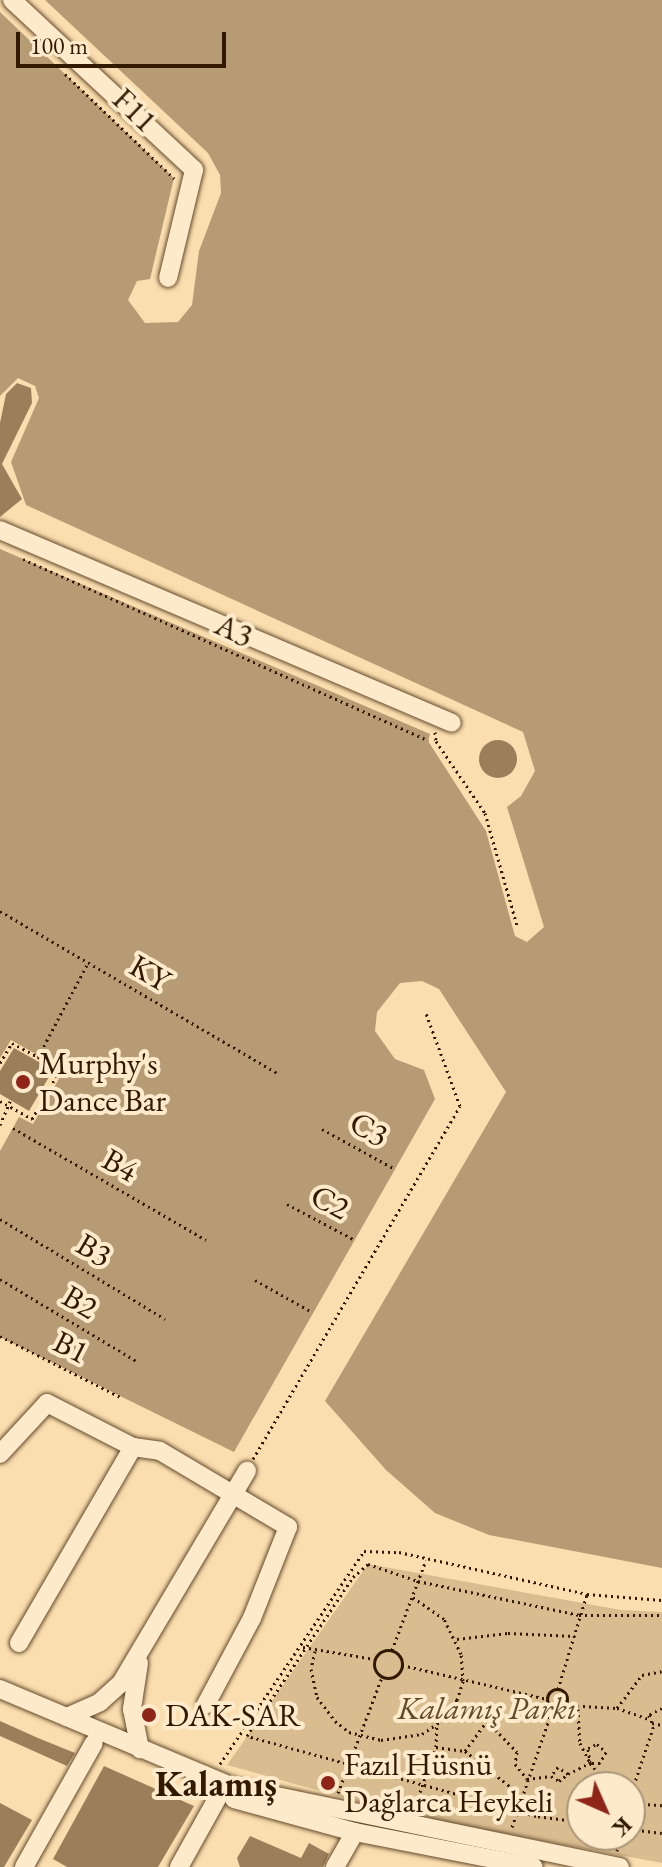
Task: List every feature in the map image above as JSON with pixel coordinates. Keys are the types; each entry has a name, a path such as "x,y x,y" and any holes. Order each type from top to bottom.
{"street":[{"path":"12,0 194,170 168,278"},
{"path":"0,530 443,727"},
{"path":"0,1454 47,1403 133,1447 160,1451 234,1491 288,1527 252,1618 206,1704"},
{"path":"19,1643 133,1447"},
{"path":"140,1749 132,1709 141,1656 164,1602 247,1471"},
{"path":"67,1717 110,1694 141,1656"},
{"path":"0,1689 140,1749 214,1787 620,1867"},
{"path":"0,1699 94,1743 214,1787 355,1832 490,1864 534,1867"},
{"path":"24,1867 94,1743"},
{"path":"179,1867 214,1787"},
{"path":"335,1867 355,1832"}],"path":[{"name":"F11","path":"64,72 174,178"},
{"path":"13,551 175,618"},
{"name":"A3","path":"23,559 428,740"},
{"path":"443,727 436,741 485,813 517,925"},
{"name":"KY","path":"0,911 277,1073"},
{"path":"38,1057 88,963"},
{"path":"247,1471 460,1106 426,1013"},
{"path":"0,1063 12,1043 60,1070 32,1119 0,1101"},
{"path":"0,1125 11,1107 10,1101"},
{"name":"B4","path":"13,1128 206,1240"},
{"name":"C3","path":"322,1129 395,1169"},
{"name":"C2","path":"287,1204 353,1239"},
{"name":"B3","path":"0,1219 165,1319"},
{"name":"B2","path":"0,1279 138,1362"},
{"path":"255,1280 312,1312"},
{"name":"B1","path":"0,1336 122,1398"},
{"path":"214,1787 298,1646 364,1551 426,1559 587,1594 662,1600"},
{"path":"298,1646 374,1659 392,1650 426,1559"},
{"path":"566,1819 515,1810 347,1761 247,1736 304,1648 368,1564 418,1581 579,1615 662,1615"},
{"path":"547,1699 558,1689 587,1594"},
{"path":"315,1651 311,1669 317,1697 335,1721 361,1735 403,1739 437,1724 457,1700 463,1681 457,1639 444,1619 413,1597"},
{"path":"457,1639 508,1633 575,1636"},
{"path":"392,1650 402,1665 547,1699 553,1708"},
{"path":"374,1659 375,1670 382,1677 395,1676 402,1665"},
{"path":"617,1708 642,1675 662,1671"},
{"path":"334,1809 347,1761 361,1735 382,1677"},
{"path":"558,1689 566,1695 565,1705"},
{"path":"553,1708 565,1705 578,1709 617,1708 649,1719 654,1725"},
{"path":"649,1719 661,1706"},
{"path":"508,1847 515,1810 553,1708"},
{"path":"578,1709 580,1743 597,1771"},
{"path":"465,1751 487,1721 517,1752 515,1764 527,1779"},
{"path":"407,1825 436,1747 437,1724"},
{"path":"654,1725 662,1725"},
{"path":"639,1771 654,1725"},
{"path":"574,1771 605,1758 601,1746 588,1748 590,1763"},
{"path":"436,1747 465,1751 521,1795"},
{"path":"551,1776 558,1767 566,1773"},
{"path":"527,1779 551,1776 559,1781 566,1776"}],"green space":[{"name":"Kalamış Parkı","path":"368,1564 621,1610 662,1612 662,1863 598,1851 646,1851 646,1771 566,1771 566,1845 406,1815 227,1765"}],"shaded area":[{"path":"45,0 662,0 662,1568 489,1535 435,1513 386,1470 325,1401 506,1092 439,989 422,981 400,983 377,1012 375,1031 395,1059 424,1070 435,1099 234,1452 0,1337 0,1151 19,1117 33,1124 64,1070 11,1040 0,1058 0,549 430,734 428,741 486,831 515,936 527,942 544,927 507,807 521,796 535,771 523,732 26,505 11,462 39,398 35,386 18,378 0,396 0,12 174,178 150,279 137,281 128,300 145,323 178,322 192,305 199,251 221,193 220,175 208,153"}],"building":[{"path":"17,383 31,388 32,403 2,464 22,499 0,517 0,423 6,394"},
{"path":"498,740 511,746 517,759 511,772 498,778 485,772 479,759 485,746"},
{"name":"Murphy's Dance Bar","path":"14,1048 53,1070 29,1111 0,1094 0,1071"},
{"path":"0,1721 75,1753 67,1766 0,1736"},
{"path":"104,1766 194,1806 158,1867 67,1867 53,1859"},
{"path":"0,1803 32,1820 4,1867 0,1867"},
{"path":"250,1836 301,1858 309,1843 329,1854 323,1867 240,1867 237,1858"}],"place":[{"name":"Murphy's Dance Bar","path":"23,1082"},
{"name":"DAK-SAR","path":"149,1715"},
{"name":"Fazıl Hüsnü Dağlarca Heykeli","path":"328,1783"}],"district":[{"name":"Kalamış","path":"216,1784"}]}
